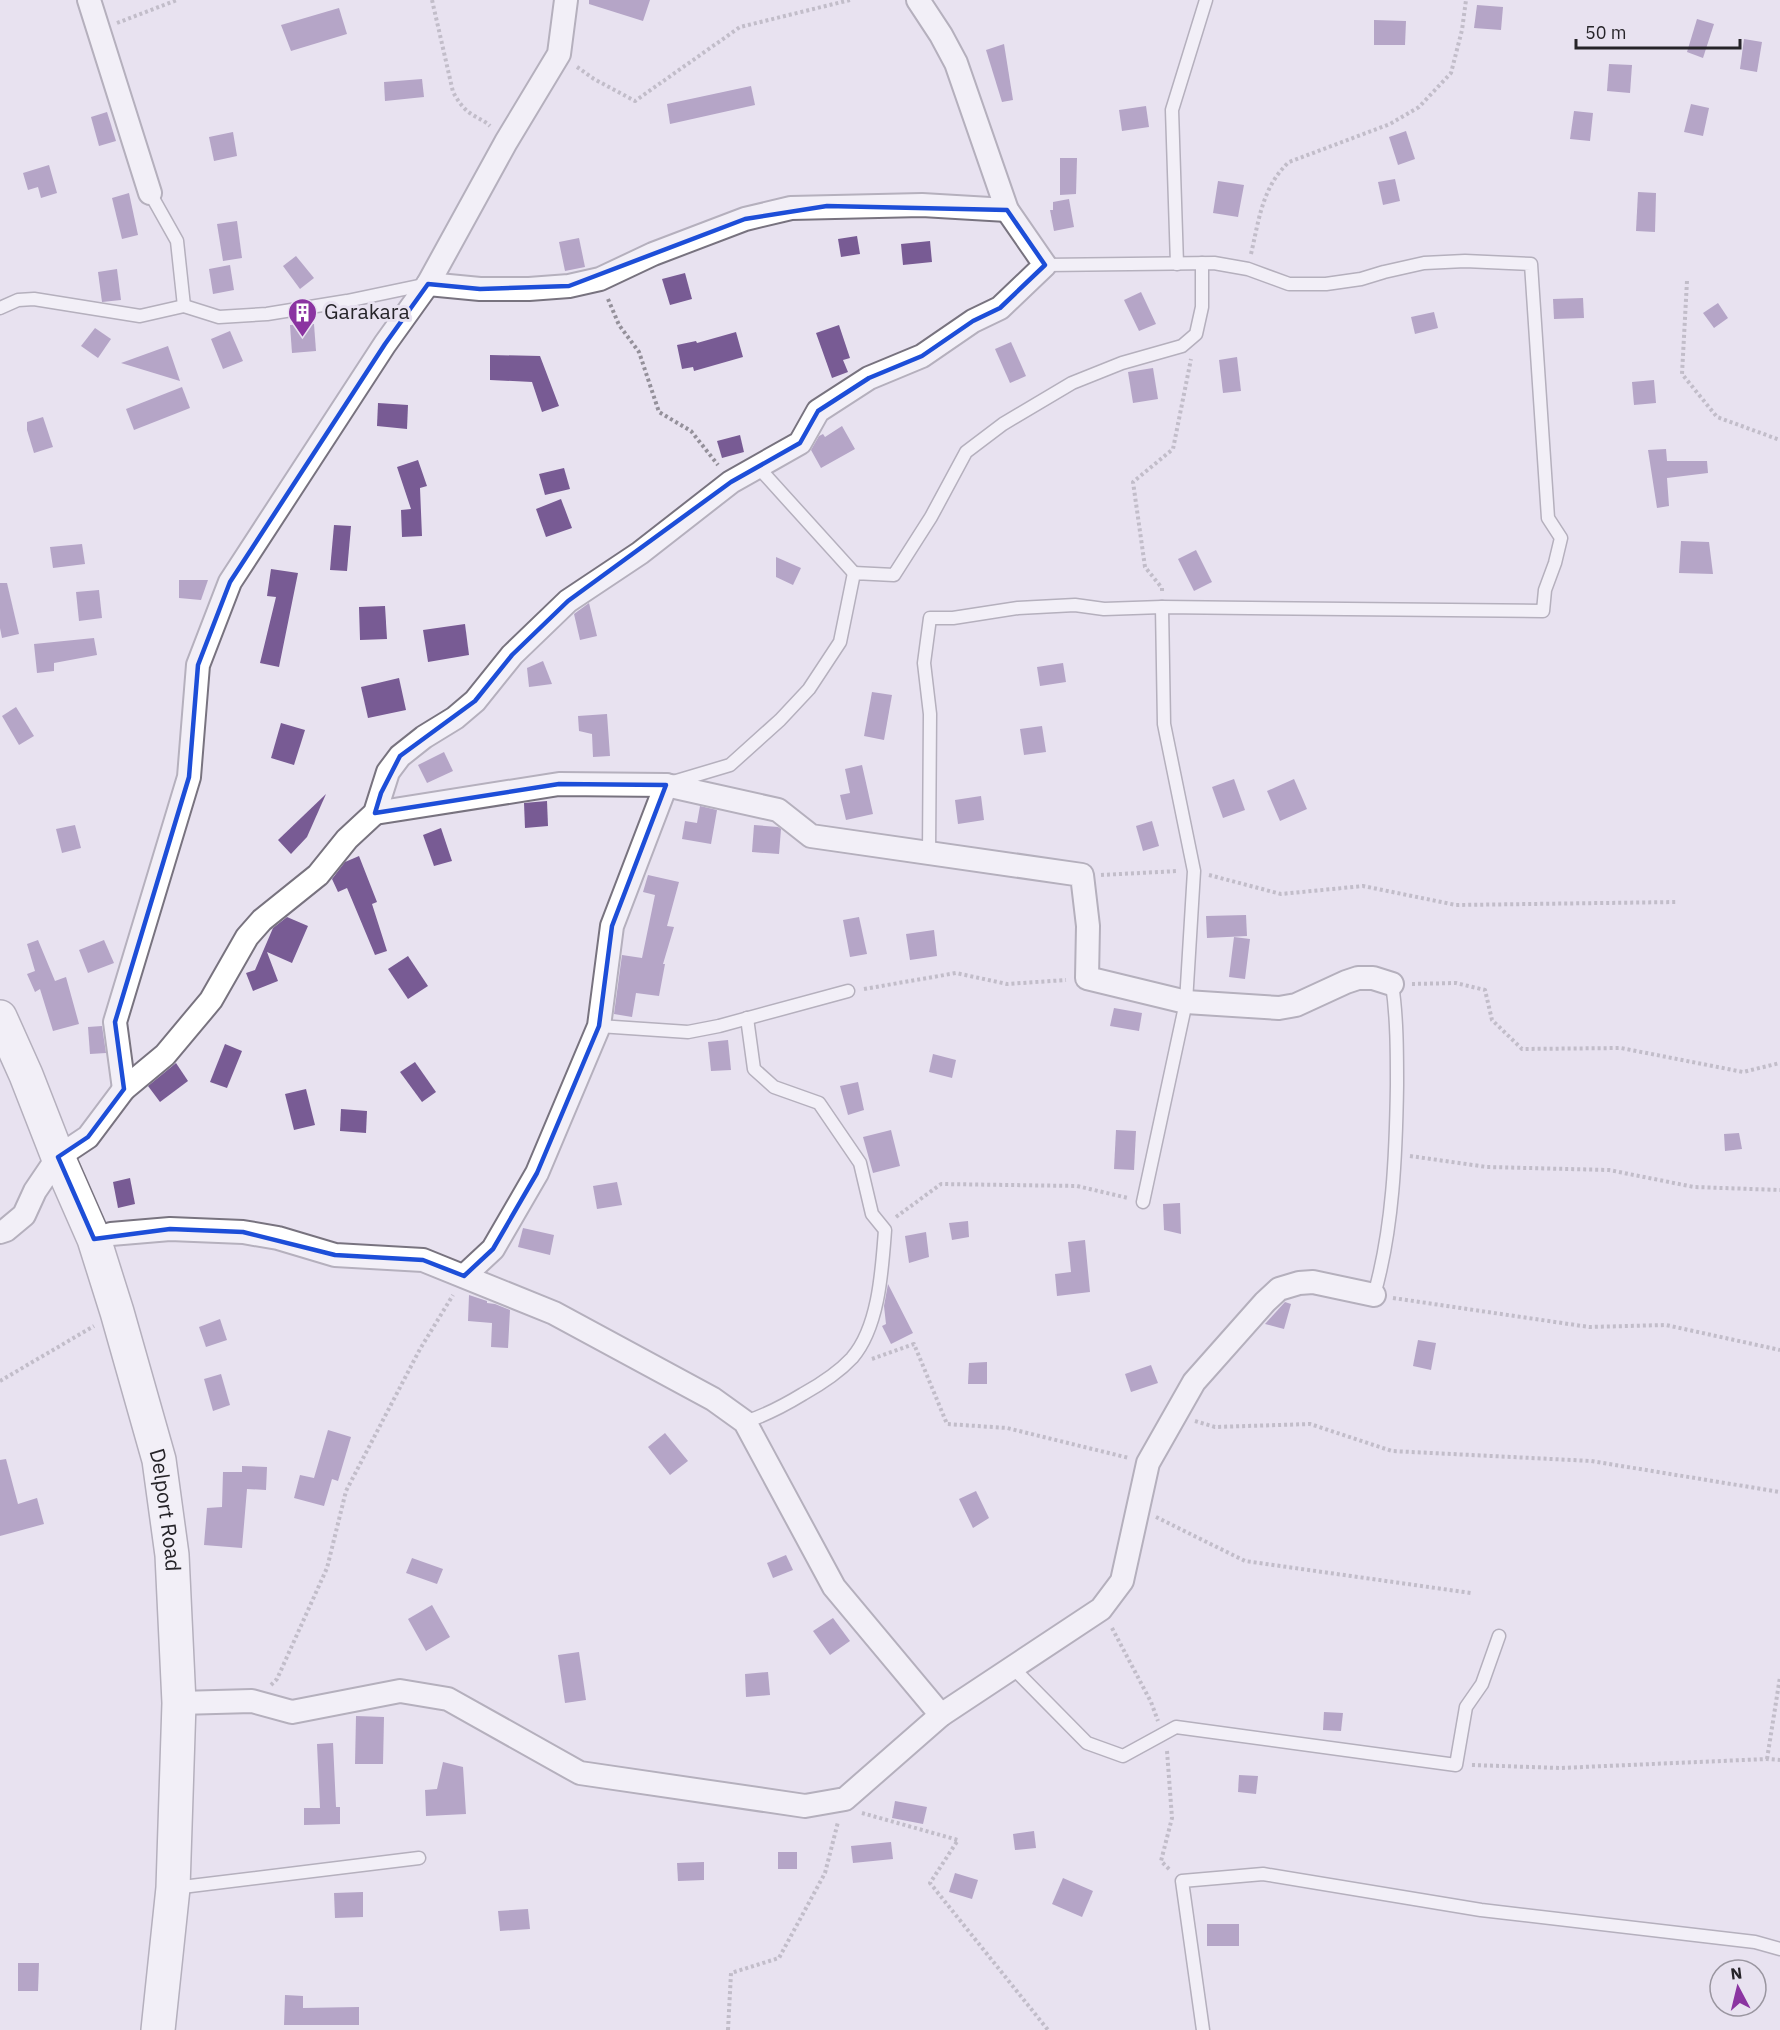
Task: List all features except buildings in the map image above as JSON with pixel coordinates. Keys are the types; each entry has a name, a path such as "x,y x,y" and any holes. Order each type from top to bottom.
{"street":[{"path":"89,0 150,193"},
{"path":"124,1089 115,1022 189,777 198,665 230,582 385,344 428,284 506,142 559,54 566,0"},
{"path":"0,1232 6,1230 24,1215 35,1191 58,1157 88,1137 124,1089 165,1055 211,1000 247,937 262,920 318,875 347,839 375,813 388,772 400,756 424,737 455,718 475,701 512,655 568,601 640,553 731,482 800,443 818,411 869,378 922,356 973,321 1000,308 1045,265 1007,210 956,63 918,0"},
{"path":"428,284 480,289 529,290 569,286 600,279 653,254 745,219 791,208 922,205 1007,210"},
{"path":"375,813 559,784 666,784 778,810 811,836 1082,875 1088,926 1087,978 1186,1002 1279,1008 1296,1005 1358,978 1373,978 1392,984"},
{"path":"464,1276 493,1249 537,1173 598,1026 612,926 666,784"},
{"name":"Delport Road","path":"0,1017 94,1239 159,1460 172,1555 179,1703 173,1888 158,2030"},
{"path":"94,1239 111,1234 170,1229 243,1232 278,1238 335,1255 423,1260 554,1313 713,1399 745,1422 834,1587 941,1715"},
{"path":"179,1703 252,1701 292,1712 400,1691 448,1699 580,1773 805,1806 845,1799 941,1715 1101,1609 1122,1581 1149,1463 1194,1382 1265,1302 1279,1290 1299,1283 1313,1282 1374,1295"}],"lane":[{"path":"1177,264 1172,110 1206,0"},
{"path":"150,193 177,241 184,306"},
{"path":"929,854 930,714 924,663 930,618 953,618 1018,608 1074,605 1104,609 1162,607 1543,611 1545,590 1561,538 1548,518 1531,264 1465,261 1424,263 1361,279 1326,284 1289,284 1248,269 1202,263 1045,265"},
{"path":"759,467 854,573 894,575 931,517 966,452 1003,424 1072,383 1122,363 1182,346 1196,334 1202,307 1202,263"},
{"path":"0,308 18,300 34,298 140,316 184,306 219,317 267,314 347,301 428,284"},
{"path":"666,784 730,765 780,720 809,689 840,642 854,573"},
{"path":"1143,1202 1186,1002 1194,871 1164,724 1162,607"},
{"path":"1374,1295 1384,1260 1395,1153 1397,1061 1392,984"},
{"path":"598,1026 688,1032 719,1026 848,991"},
{"path":"745,1422 764,1416 821,1384 853,1357 866,1334 878,1297 885,1230 872,1214 860,1163 819,1103 774,1087 754,1069 747,1018"},
{"path":"1013,1668 1087,1743 1123,1756 1176,1727 1456,1765 1466,1707 1482,1684 1499,1636"},
{"path":"173,1888 419,1858"},
{"path":"1203,2030 1182,1881 1263,1874 1482,1910 1755,1942 1780,1949"}],"path":[{"path":"99,29 177,0"},
{"path":"432,0 453,92 459,103 470,114 485,121 506,142"},
{"path":"559,54 594,79 635,101 740,27 850,0"},
{"path":"1248,269 1263,200 1279,171 1289,162 1390,124 1419,107 1451,73 1462,30 1466,0"},
{"path":"600,279 619,325 639,352 659,412 691,431 731,482"},
{"path":"1687,280 1682,374 1718,417 1780,440"},
{"path":"1162,607 1162,588 1145,567 1133,482 1173,449 1191,358 1182,346"},
{"path":"1082,875 1194,871 1281,894 1363,886 1456,905 1677,902"},
{"path":"848,991 956,973 1007,984 1087,978"},
{"path":"1392,984 1456,983 1485,990 1492,1020 1522,1048 1621,1048 1743,1072 1780,1063"},
{"path":"1395,1153 1487,1167 1609,1170 1694,1187 1780,1191"},
{"path":"885,1230 887,1224 941,1184 1077,1186 1143,1202"},
{"path":"252,1701 277,1679 327,1568 346,1491 420,1349 464,1276"},
{"path":"1374,1295 1589,1327 1666,1325 1780,1350"},
{"path":"0,1381 117,1312"},
{"path":"858,1349 863,1363 914,1344 948,1424 1007,1428 1149,1463"},
{"path":"1176,1414 1215,1427 1310,1424 1392,1451 1591,1461 1780,1492"},
{"path":"1139,1508 1245,1561 1472,1593"},
{"path":"1101,1609 1151,1702 1162,1735 1168,1756 1172,1818 1161,1861 1182,1881"},
{"path":"1767,1759 1780,1677"},
{"path":"1456,1765 1560,1768 1780,1760"},
{"path":"729,2030 732,1973 779,1958 825,1874 845,1799 860,1812 958,1840 930,1883 1048,2030"}],"highlighted area":[{"path":"827,206 1007,210 1045,265 1000,308 973,321 922,356 869,378 818,411 800,443 731,482 568,601 512,655 475,701 400,756 381,793 375,813 559,784 666,785 612,926 599,1026 537,1173 493,1249 464,1276 423,1260 335,1255 243,1232 170,1229 94,1239 58,1157 88,1137 124,1089 115,1022 189,777 198,665 230,582 385,344 428,284 480,289 569,286 745,219"}],"place":[{"name":"Garakara","path":"303,338"}]}
